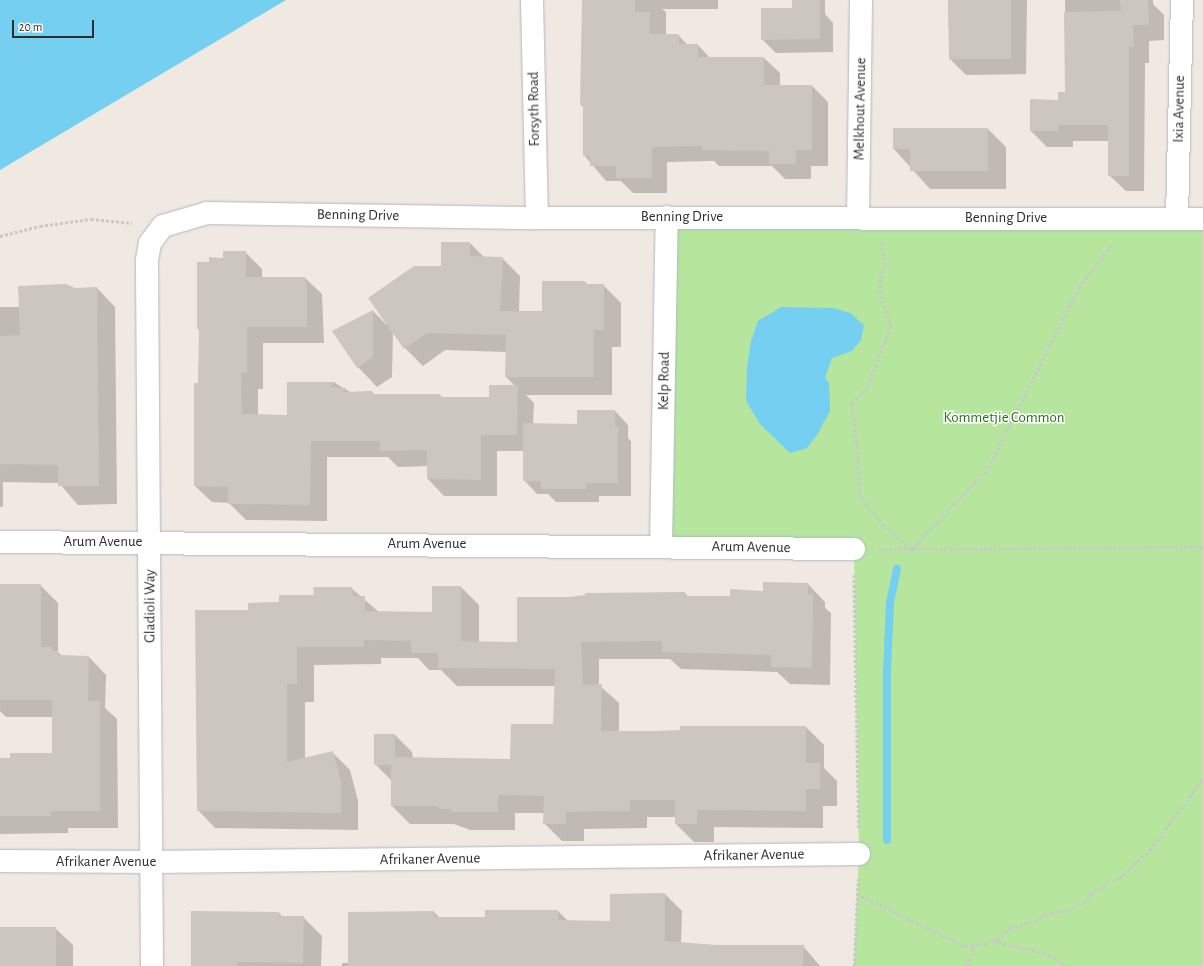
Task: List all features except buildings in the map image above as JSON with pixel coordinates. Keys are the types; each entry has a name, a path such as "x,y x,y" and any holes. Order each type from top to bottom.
{"street":[{"name":"Forsyth Road","path":"532,0 537,218"},
{"name":"Melkhout Avenue","path":"861,0 867,218"},
{"name":"Ixia Avenue","path":"1176,219 1182,0"},
{"name":"Benning Drive","path":"163,226 208,213 537,218 1203,219"},
{"name":"Kelp Road","path":"661,546 667,217"},
{"name":"Gladioli Way","path":"152,966 147,260 150,243 163,226"},
{"name":"Arum Avenue","path":"0,542 661,546 854,549"},
{"name":"Afrikaner Avenue","path":"0,861 152,862 859,854"}],"path":[{"path":"867,218 886,262 881,275 880,291 891,327 868,387 852,404 857,442 860,496 882,524 912,549"},
{"path":"912,549 988,468 1079,287 1130,219"},
{"path":"0,236 40,226 91,220 163,226"},
{"path":"854,966 859,854 854,549 1203,547"},
{"path":"857,894 921,926 933,929 947,939 966,946 974,946 993,940 1010,928 1035,921 1045,914 1054,915 1070,910 1087,900 1090,894 1123,875 1150,850 1203,779"},
{"path":"993,940 1049,954 1067,966"},
{"path":"967,966 974,946"}],"green space":[{"name":"Kommetjie Common","path":"667,217 1203,219 1203,966 854,966 859,854 854,549 661,546"}],"water":[{"path":"0,0 286,0 0,170"},
{"path":"781,307 833,308 850,313 864,325 861,340 852,351 832,358 825,378 829,383 830,411 817,435 807,448 790,453 760,424 746,401 747,368 751,341 758,321"}],"waterway":[{"path":"887,840 887,672 890,602 897,569"}]}
